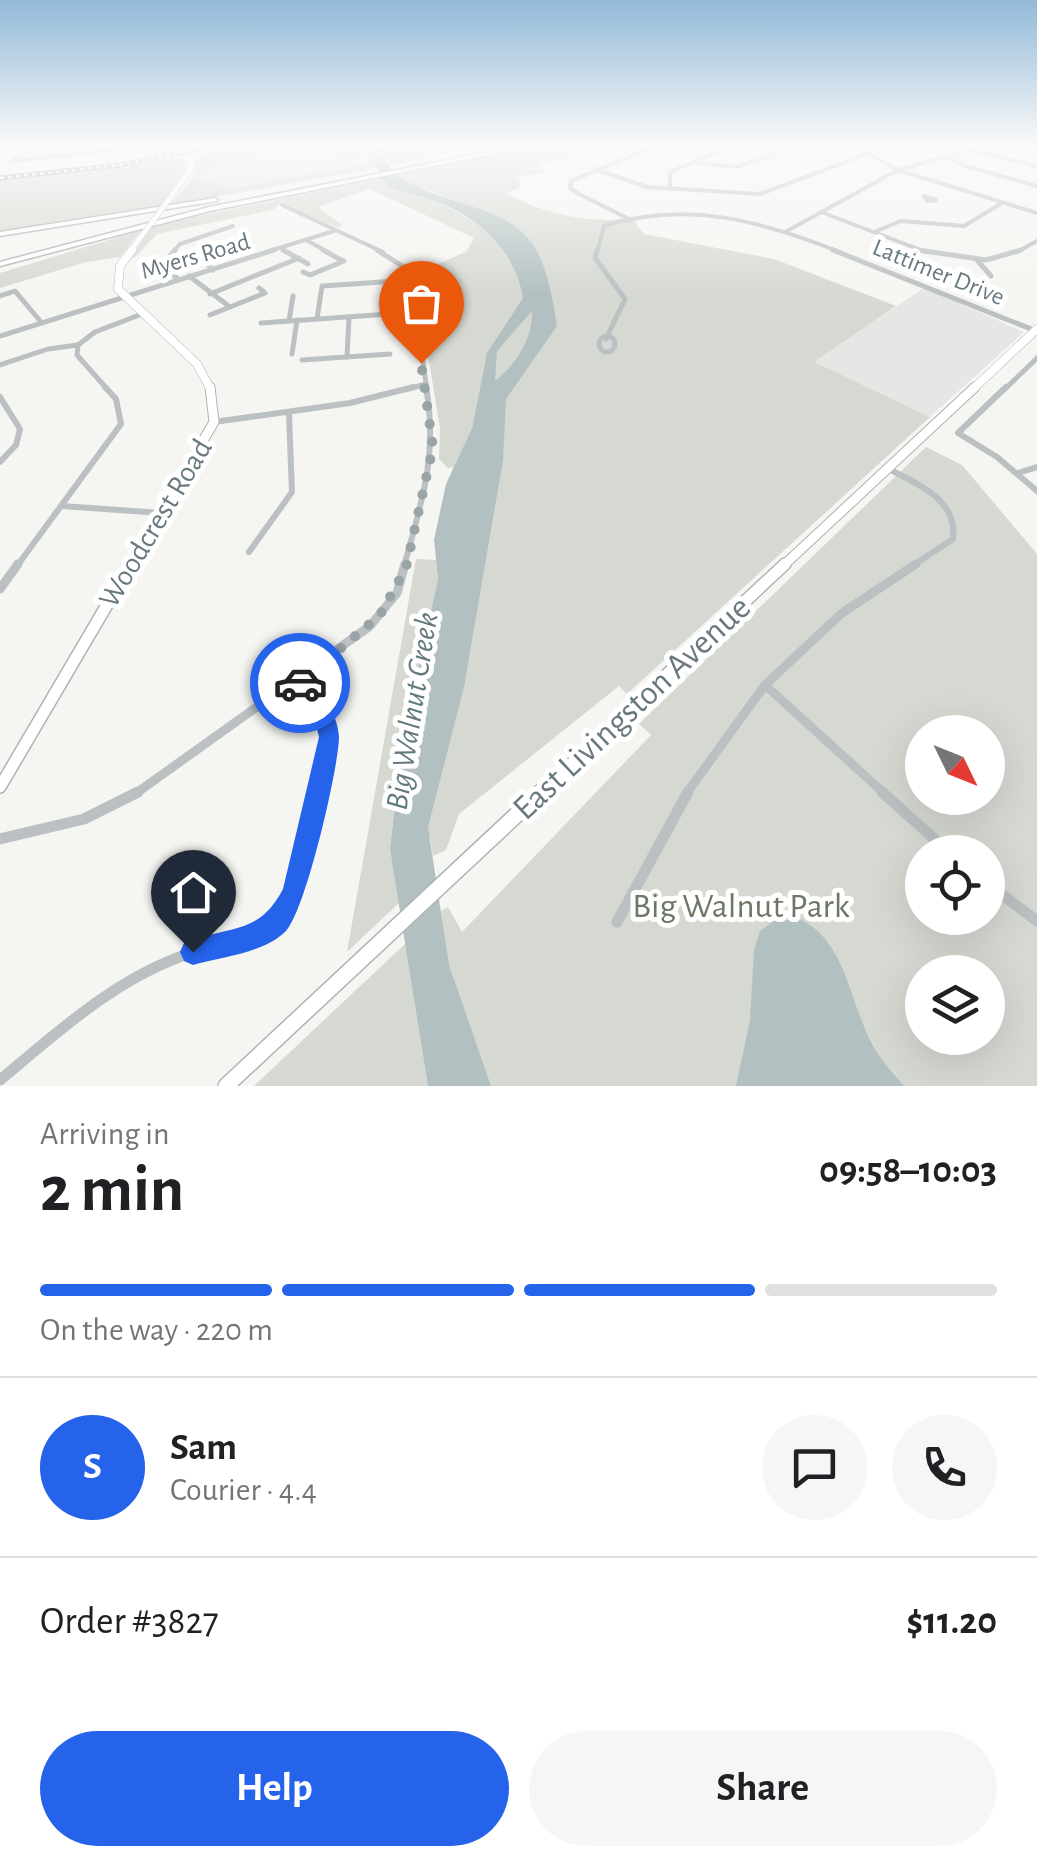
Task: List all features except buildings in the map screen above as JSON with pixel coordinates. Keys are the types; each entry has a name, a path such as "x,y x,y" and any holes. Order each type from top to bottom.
{"highway":[{"path":"3,233 244,195"},
{"path":"0,267 183,215 277,195"},
{"path":"0,256 236,196"}],"street":[{"path":"124,297 118,272 173,195"},
{"path":"584,195 612,205 631,220"},
{"path":"787,231 853,195"},
{"path":"932,197 936,195"},
{"path":"974,195 1037,214"},
{"path":"874,232 901,221 964,226 1002,203"},
{"path":"0,839 52,828 110,809 298,680 380,615 406,568 429,477 434,432 413,277 404,264 282,206"},
{"path":"821,212 929,252 977,260 1014,256 1037,241"},
{"name":"Lattimer Drive","path":"631,220 713,214 787,231 1036,330"},
{"path":"606,338 625,299 594,255 604,226 631,220"},
{"path":"178,279 162,265 176,247 233,226"},
{"name":"Myers Road","path":"0,336 335,231"},
{"path":"303,272 310,275 344,261 308,241"},
{"path":"283,250 308,264"},
{"path":"196,254 213,270"},
{"path":"210,294 299,258"},
{"path":"977,260 990,276"},
{"path":"189,276 230,307"},
{"path":"317,319 322,286 397,281"},
{"path":"210,315 265,292 259,288"},
{"path":"0,296 15,291 41,322"},
{"path":"292,354 293,296"},
{"name":"Woodcrest Road","path":"0,787 214,422 215,395 206,374 124,297"},
{"path":"261,323 418,312"},
{"path":"0,366 48,349 78,345 95,332 142,314"},
{"path":"347,357 349,317"},
{"name":"East Livingston Avenue","path":"226,1086 1036,330"},
{"path":"0,590 113,439 122,417 116,400 77,355 78,345"},
{"path":"302,360 390,354"},
{"path":"1037,358 958,434 1018,473 1037,491"},
{"path":"214,422 289,414 426,384"},
{"path":"0,397 3,407 17,420 20,434 0,462"},
{"path":"249,552 292,492 289,414"},
{"path":"1018,473 1037,466"},
{"path":"617,922 680,802 765,684 834,620 953,538 956,521 946,505 887,468"},
{"path":"62,506 161,513"},
{"path":"0,1080 90,1007 143,972 193,952 250,940 281,918 294,892 329,737 323,713 298,680"},
{"path":"765,684 930,835"},
{"path":"1005,897 1037,922"}],"shaded area":[{"path":"924,288 1024,332 930,417 813,362"}],"green space":[{"path":"0,195 169,195 160,207 0,231"},
{"path":"179,195 227,195 169,205"},
{"path":"301,195 354,195 318,207 342,225 339,228 280,204 273,210 157,234 131,258 150,229 141,231 120,257 86,262 0,288 0,273 168,222"},
{"path":"382,195 427,198 462,215 503,247 525,237 489,213 439,195 508,195 566,216 598,220 632,218 644,234 774,259 896,306 814,362 930,417 627,694 619,686 459,814 446,850 433,856 430,837 419,845 495,382 486,359 472,428 454,467 448,468 439,459 440,428 415,275 467,251 474,238"},
{"name":"Big Walnut Park","path":"926,447 962,465 1037,554 1037,1086 458,1086 441,911 448,907 462,932 651,735 639,724"},
{"path":"416,559 436,560 438,579 402,743 390,848 399,903 347,952"},
{"path":"406,943 428,1086 254,1086"}],"water":[{"name":"Big Walnut Creek","path":"414,195 437,195 516,227 542,261 557,326 506,399 503,460 464,687 428,827 449,965 491,1086 428,1086 390,849 402,743 438,579 434,540 446,484 472,428 487,353 523,298 511,263 490,235 461,213","holes":["532,311 530,331 522,350 495,381 497,351"]},
{"path":"783,914 819,932 831,947 871,1042 904,1086 736,1086 750,1020 754,950 760,931"}],"way so far":[{"path":"300,683 298,680 358,637 380,615 406,568 433,447 433,423 421,363"}],"route":[{"path":"193,952 265,933 281,918 294,892 329,737 323,713 300,683"}]}
